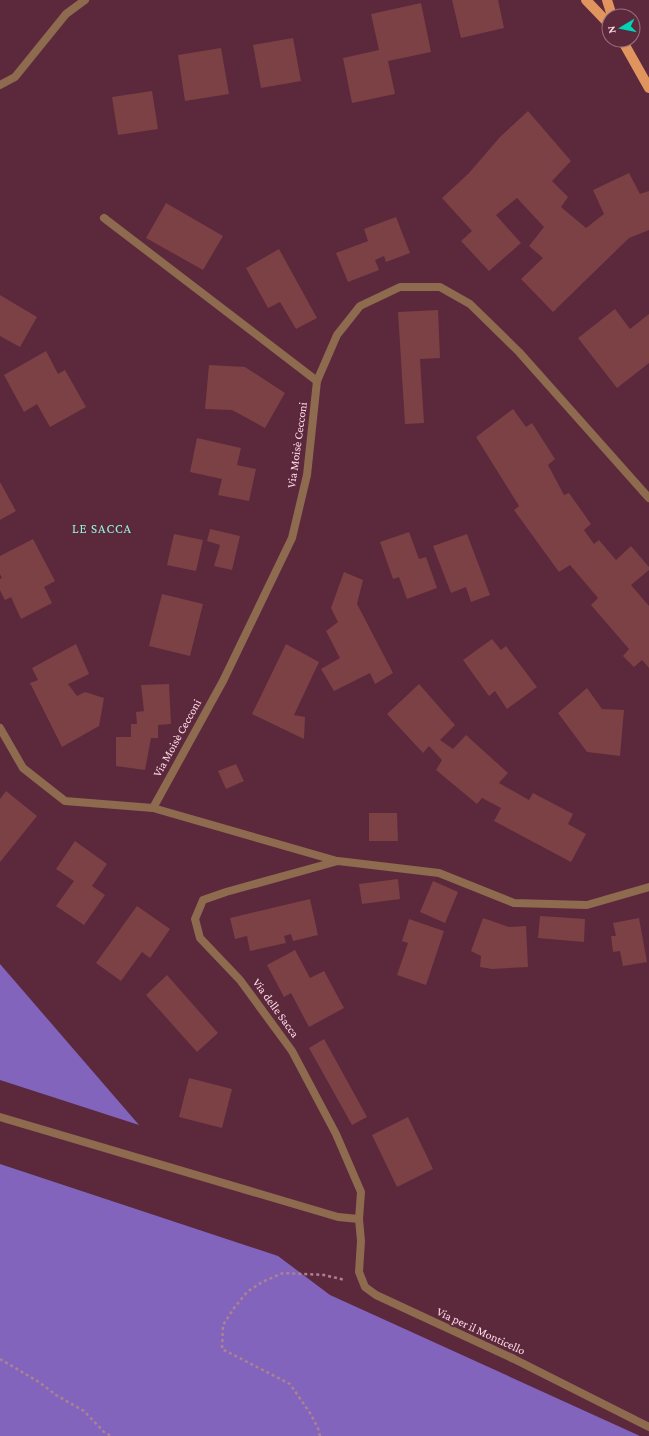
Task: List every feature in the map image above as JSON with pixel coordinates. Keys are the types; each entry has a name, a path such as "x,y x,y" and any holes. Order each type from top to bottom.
{"main road":[{"path":"586,0 601,16"},
{"path":"626,48 649,88"}],"street":[{"path":"0,85 15,77 66,14 84,0"},
{"path":"104,218 317,381"},
{"name":"Via Moisè Cecconi","path":"153,808 223,681 292,538 307,475 317,381 336,334 360,306 400,288 440,287 470,304 519,352 649,498"},
{"path":"0,728 23,768 65,801 153,808 338,861"},
{"name":"Via delle Sacca","path":"359,1219 361,1192 336,1134 292,1051 240,980 200,938 195,919 203,900 226,892 338,861 440,873 514,903 587,905 649,887"},
{"path":"0,1118 338,1217 359,1219 361,1241 359,1272 365,1287"},
{"name":"Via per il Monticello","path":"365,1287 376,1295 514,1359 649,1427"}],"path":[{"path":"320,1436 318,1428 310,1413 290,1384 222,1349 223,1326 234,1308 247,1292 262,1282 283,1273 324,1275 365,1287"},
{"path":"0,1359 84,1411 104,1432 111,1436"}],"shaded area":[{"path":"0,964 139,1125 0,1080"},
{"path":"0,1164 278,1256 330,1295 640,1436 0,1436"}],"building":[{"path":"452,0 498,0 504,28 461,38"},
{"path":"421,3 431,52 388,61 395,94 352,103 343,58 379,50 371,14"},
{"path":"293,38 301,81 261,88 253,45"},
{"path":"221,48 229,94 185,101 178,55"},
{"path":"152,91 158,129 118,135 112,97"},
{"path":"528,111 571,161 552,181 568,197 561,207 586,228 604,214 593,190 629,173 640,194 649,191 649,230 629,238 553,312 521,279 543,258 529,246 544,227 517,198 496,215 521,243 489,271 461,241 472,231 442,198 469,173 500,137"},
{"path":"166,203 223,236 203,270 146,238"},
{"path":"396,217 410,253 386,262 384,256 375,260 379,270 348,282 336,253 368,241 364,229"},
{"path":"279,249 317,318 296,329 280,302 268,308 246,268"},
{"path":"0,295 37,317 20,347 0,336"},
{"path":"615,309 630,329 649,314 649,363 617,388 578,338"},
{"path":"438,310 440,358 420,359 424,423 405,424 398,312"},
{"path":"46,351 58,374 65,370 86,407 50,427 37,404 24,412 4,375"},
{"path":"209,365 245,367 285,393 265,428 232,410 205,409"},
{"path":"513,409 526,427 532,423 555,459 548,465 564,495 569,493 591,524 584,530 594,544 599,540 616,560 631,546 649,567 649,570 631,585 649,606 649,668 642,660 634,667 623,656 629,649 591,605 598,598 570,565 559,572 514,510 519,506 476,437"},
{"path":"197,438 241,448 237,465 256,469 249,501 218,495 222,479 190,472"},
{"path":"0,482 16,511 0,520"},
{"path":"210,529 240,536 232,570 214,566 220,545 207,541"},
{"path":"409,532 419,559 426,557 437,588 407,599 399,577 393,579 380,542"},
{"path":"174,534 203,540 196,571 167,565"},
{"path":"467,534 490,595 471,602 466,587 451,593 433,546"},
{"path":"33,539 55,581 44,587 52,603 21,619 11,597 5,600 0,590 0,579 2,578 0,574 0,556"},
{"path":"344,572 363,580 357,604 393,673 375,684 370,673 334,691 321,669 340,658 326,631 338,622 331,608"},
{"path":"162,594 203,604 190,656 149,646"},
{"path":"492,639 501,650 506,646 537,687 507,709 495,691 489,696 463,660"},
{"path":"76,644 89,674 68,684 77,696 85,692 104,698 99,726 62,747 30,683 38,680 32,668"},
{"path":"286,644 319,662 294,715 305,717 304,739 252,714"},
{"path":"169,684 171,724 158,725 158,738 151,738 145,770 116,766 116,737 131,737 131,724 137,724 136,712 144,711 141,685"},
{"path":"419,684 455,725 440,740 453,749 466,735 508,773 499,783 529,800 533,793 573,814 568,824 586,834 571,862 494,821 501,808 482,798 477,804 436,770 442,760 429,746 423,753 387,714"},
{"path":"587,688 602,709 624,710 620,756 587,752 558,713"},
{"path":"236,764 244,781 226,789 218,771"},
{"path":"6,791 37,816 0,862 0,799"},
{"path":"369,813 397,813 398,841 369,841"},
{"path":"75,841 107,864 92,886 105,895 84,925 56,906 74,881 56,869"},
{"path":"398,879 400,899 362,904 359,884"},
{"path":"433,881 458,892 445,923 420,912"},
{"path":"310,899 318,935 293,941 291,934 284,936 286,943 250,951 247,936 235,939 230,918"},
{"path":"137,906 170,929 150,958 142,952 121,981 96,963"},
{"path":"540,916 585,919 584,942 538,938"},
{"path":"483,918 509,927 526,926 528,967 492,969 480,967 481,956 471,951"},
{"path":"639,918 647,962 623,966 620,951 613,952 611,936 616,936 613,923"},
{"path":"409,919 444,931 426,985 397,975 408,943 402,941"},
{"path":"295,950 310,978 324,971 344,1008 309,1027 291,993 284,997 267,965"},
{"path":"167,975 218,1033 197,1052 146,995"},
{"path":"324,1039 367,1117 352,1125 309,1048"},
{"path":"189,1078 232,1089 222,1128 179,1117"},
{"path":"408,1117 433,1169 397,1187 372,1135"}],"district":[{"name":"LE SACCA","path":"102,528"}]}
